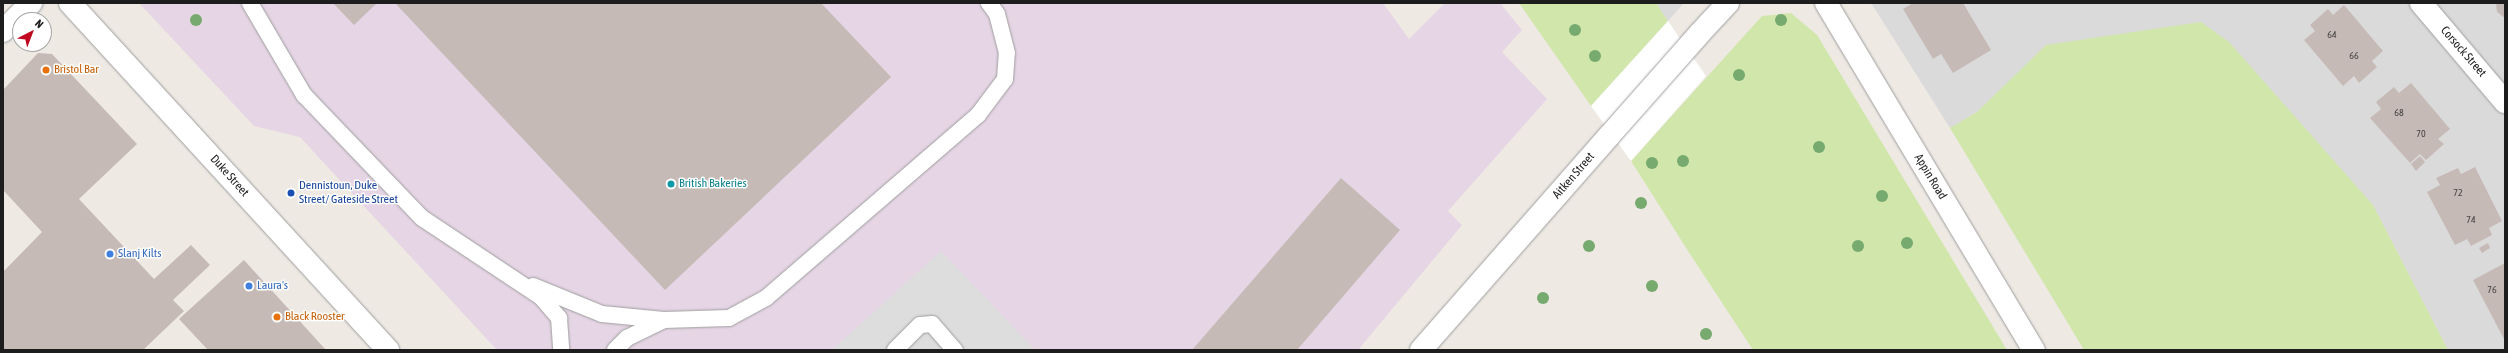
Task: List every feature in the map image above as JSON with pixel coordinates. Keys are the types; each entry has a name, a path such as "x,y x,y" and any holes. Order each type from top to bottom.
{"street":[{"path":"3,31 31,3"},
{"name":"Duke Street","path":"70,3 388,350"},
{"name":"Aitken Street","path":"1421,350 1728,3"},
{"name":"Appin Road","path":"1826,3 2034,350"},
{"name":"Corsock Street","path":"2421,3 2505,102"}],"lane":[{"path":"250,3 304,95 422,218 519,280 541,297 559,318 561,350"},
{"path":"519,280 602,314 664,320 729,318 766,298 978,116 1004,79 1007,53 997,14 989,3"},
{"path":"615,350 626,338 664,320"},
{"path":"895,350 920,325 932,324 955,350"}],"shaded area":[{"path":"139,3 1383,3 1409,39 1445,3 1500,3 1522,30 1502,52 1547,99 1448,211 1462,225 1358,350 497,350 300,137 254,126"},
{"path":"1656,3 1684,3 1668,21"},
{"path":"1871,3 2505,3 2505,350 2448,350 2373,205 1977,112 1950,128"},
{"path":"941,251 1035,350 832,350"}],"green space":[{"path":"1519,3 1656,3 1668,21 1591,106"},
{"path":"1791,13 1817,35 2007,350 1753,350 1690,254 1631,161 1762,16"},
{"path":"2201,22 2229,42 2373,205 2448,350 2084,350 1950,128 1977,112 2046,45"}],"pier":[{"path":"1668,21 1706,76 1631,161 1591,106"}],"building":[{"path":"333,3 377,3 354,25"},
{"name":"British Bakeries","path":"395,3 821,3 891,77 665,290"},
{"path":"1913,3 1963,3 1991,50 1953,73 1941,54 1933,59 1903,9"},
{"path":"2496,3 2505,3 2505,18 2497,12"},
{"path":"2344,5 2383,51 2372,61 2377,67 2359,83 2354,76 2343,86 2304,40 2315,31 2310,25 2328,9 2333,15"},
{"path":"38,53 52,54 137,144 79,199 154,279 191,245 210,265 173,300 184,311 143,350 3,350 3,272 42,232 3,190 3,90"},
{"path":"2411,83 2450,129 2438,139 2444,144 2426,160 2420,154 2410,163 2370,118 2381,109 2376,102 2394,87 2399,93"},
{"path":"2420,156 2425,162 2416,171 2411,164"},
{"path":"2475,167 2502,221 2489,228 2492,235 2471,246 2467,239 2455,245 2427,192 2440,185 2436,178 2458,168 2461,174"},
{"path":"1341,178 1400,230 1297,350 1192,350"},
{"path":"2488,243 2490,248 2482,253 2479,248"},
{"path":"244,260 326,350 208,350 179,319"},
{"path":"2505,263 2505,341 2473,280"}],"place":[{"name":"Bristol Bar","path":"46,70"},
{"name":"British Bakeries","path":"671,184"},
{"name":"Dennistoun, Duke Street/ Gateside Street","path":"291,193"},
{"name":"Slanj Kilts","path":"110,254"},
{"name":"Laura's","path":"249,286"},
{"name":"Black Rooster","path":"277,317"}]}
